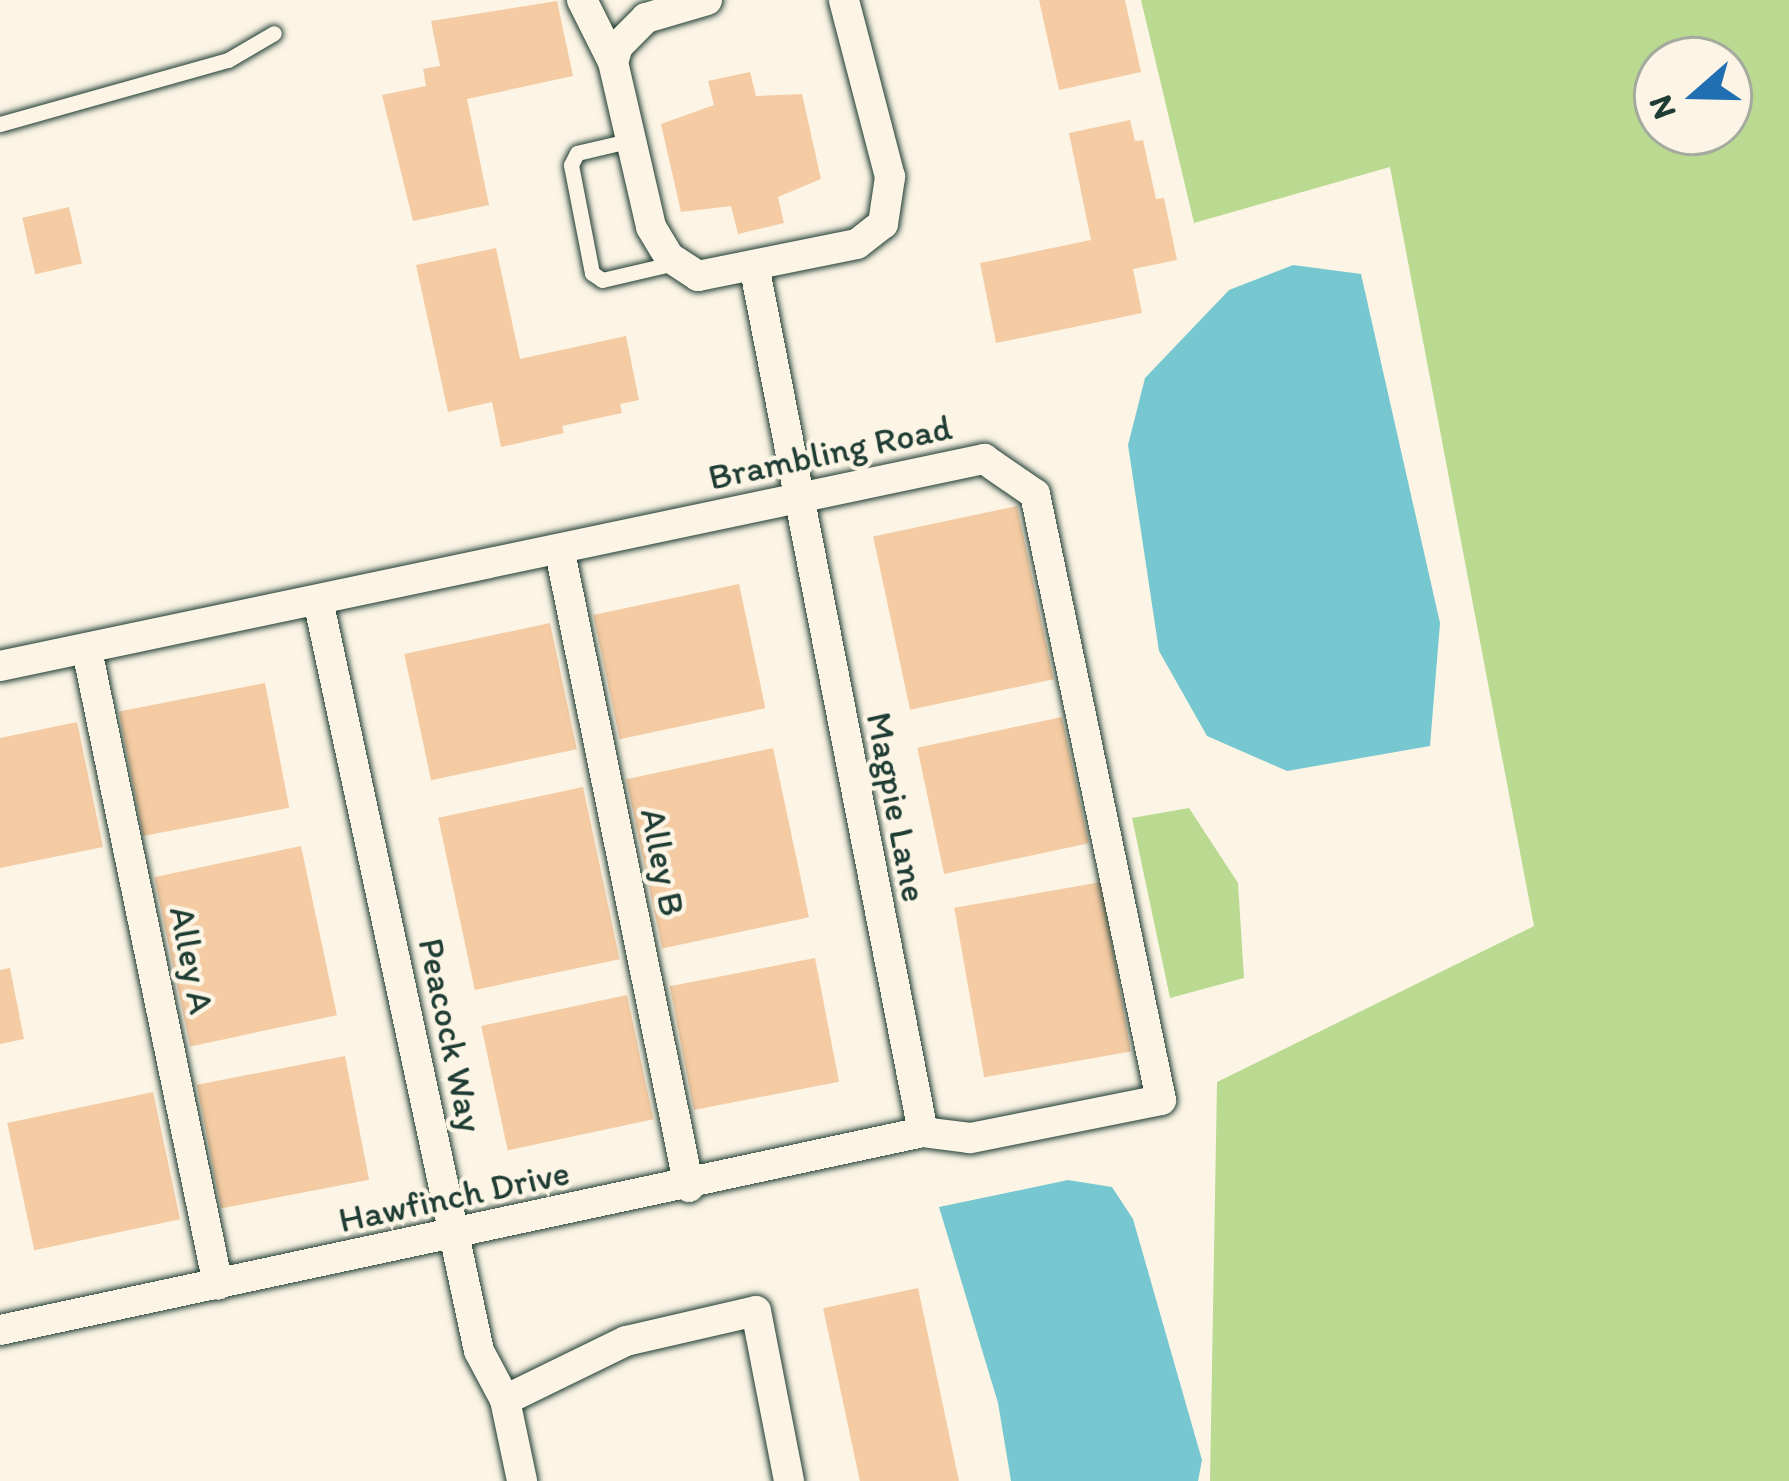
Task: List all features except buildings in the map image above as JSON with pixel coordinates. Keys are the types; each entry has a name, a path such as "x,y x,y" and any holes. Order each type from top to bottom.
{"street":[{"path":"582,0 613,62 651,227 675,263 698,276 856,244 888,209 890,177 844,0"},
{"path":"613,62 618,46 646,18 707,0"},
{"name":"Magpie Lane","path":"754,265 922,1132"},
{"name":"Brambling Road","path":"0,666 560,552 984,459 1035,494 1161,1100 970,1138 922,1132"},
{"name":"Alley B","path":"560,552 689,1186"},
{"name":"Peacock Way","path":"318,600 479,1351 505,1400 522,1481"},
{"name":"Alley A","path":"87,650 218,1285"},
{"name":"Hawfinch Drive","path":"0,1330 689,1186 922,1132"},
{"path":"505,1400 626,1341 756,1311 789,1481"}],"lane":[{"path":"0,124 228,60 274,33"},
{"path":"628,141 578,153 571,165 592,273 602,280 675,263"}],"green space":[{"path":"1141,0 1789,0 1789,1481 1210,1481 1217,1082 1534,926 1390,167 1194,223"},
{"path":"1189,808 1238,883 1244,978 1170,998 1132,818"}],"water":[{"path":"1293,265 1361,274 1440,623 1430,746 1287,771 1207,736 1159,651 1128,445 1145,378 1229,290"},
{"path":"1068,1180 1112,1187 1133,1219 1202,1460 1198,1481 1011,1481 998,1403 939,1207"}]}
